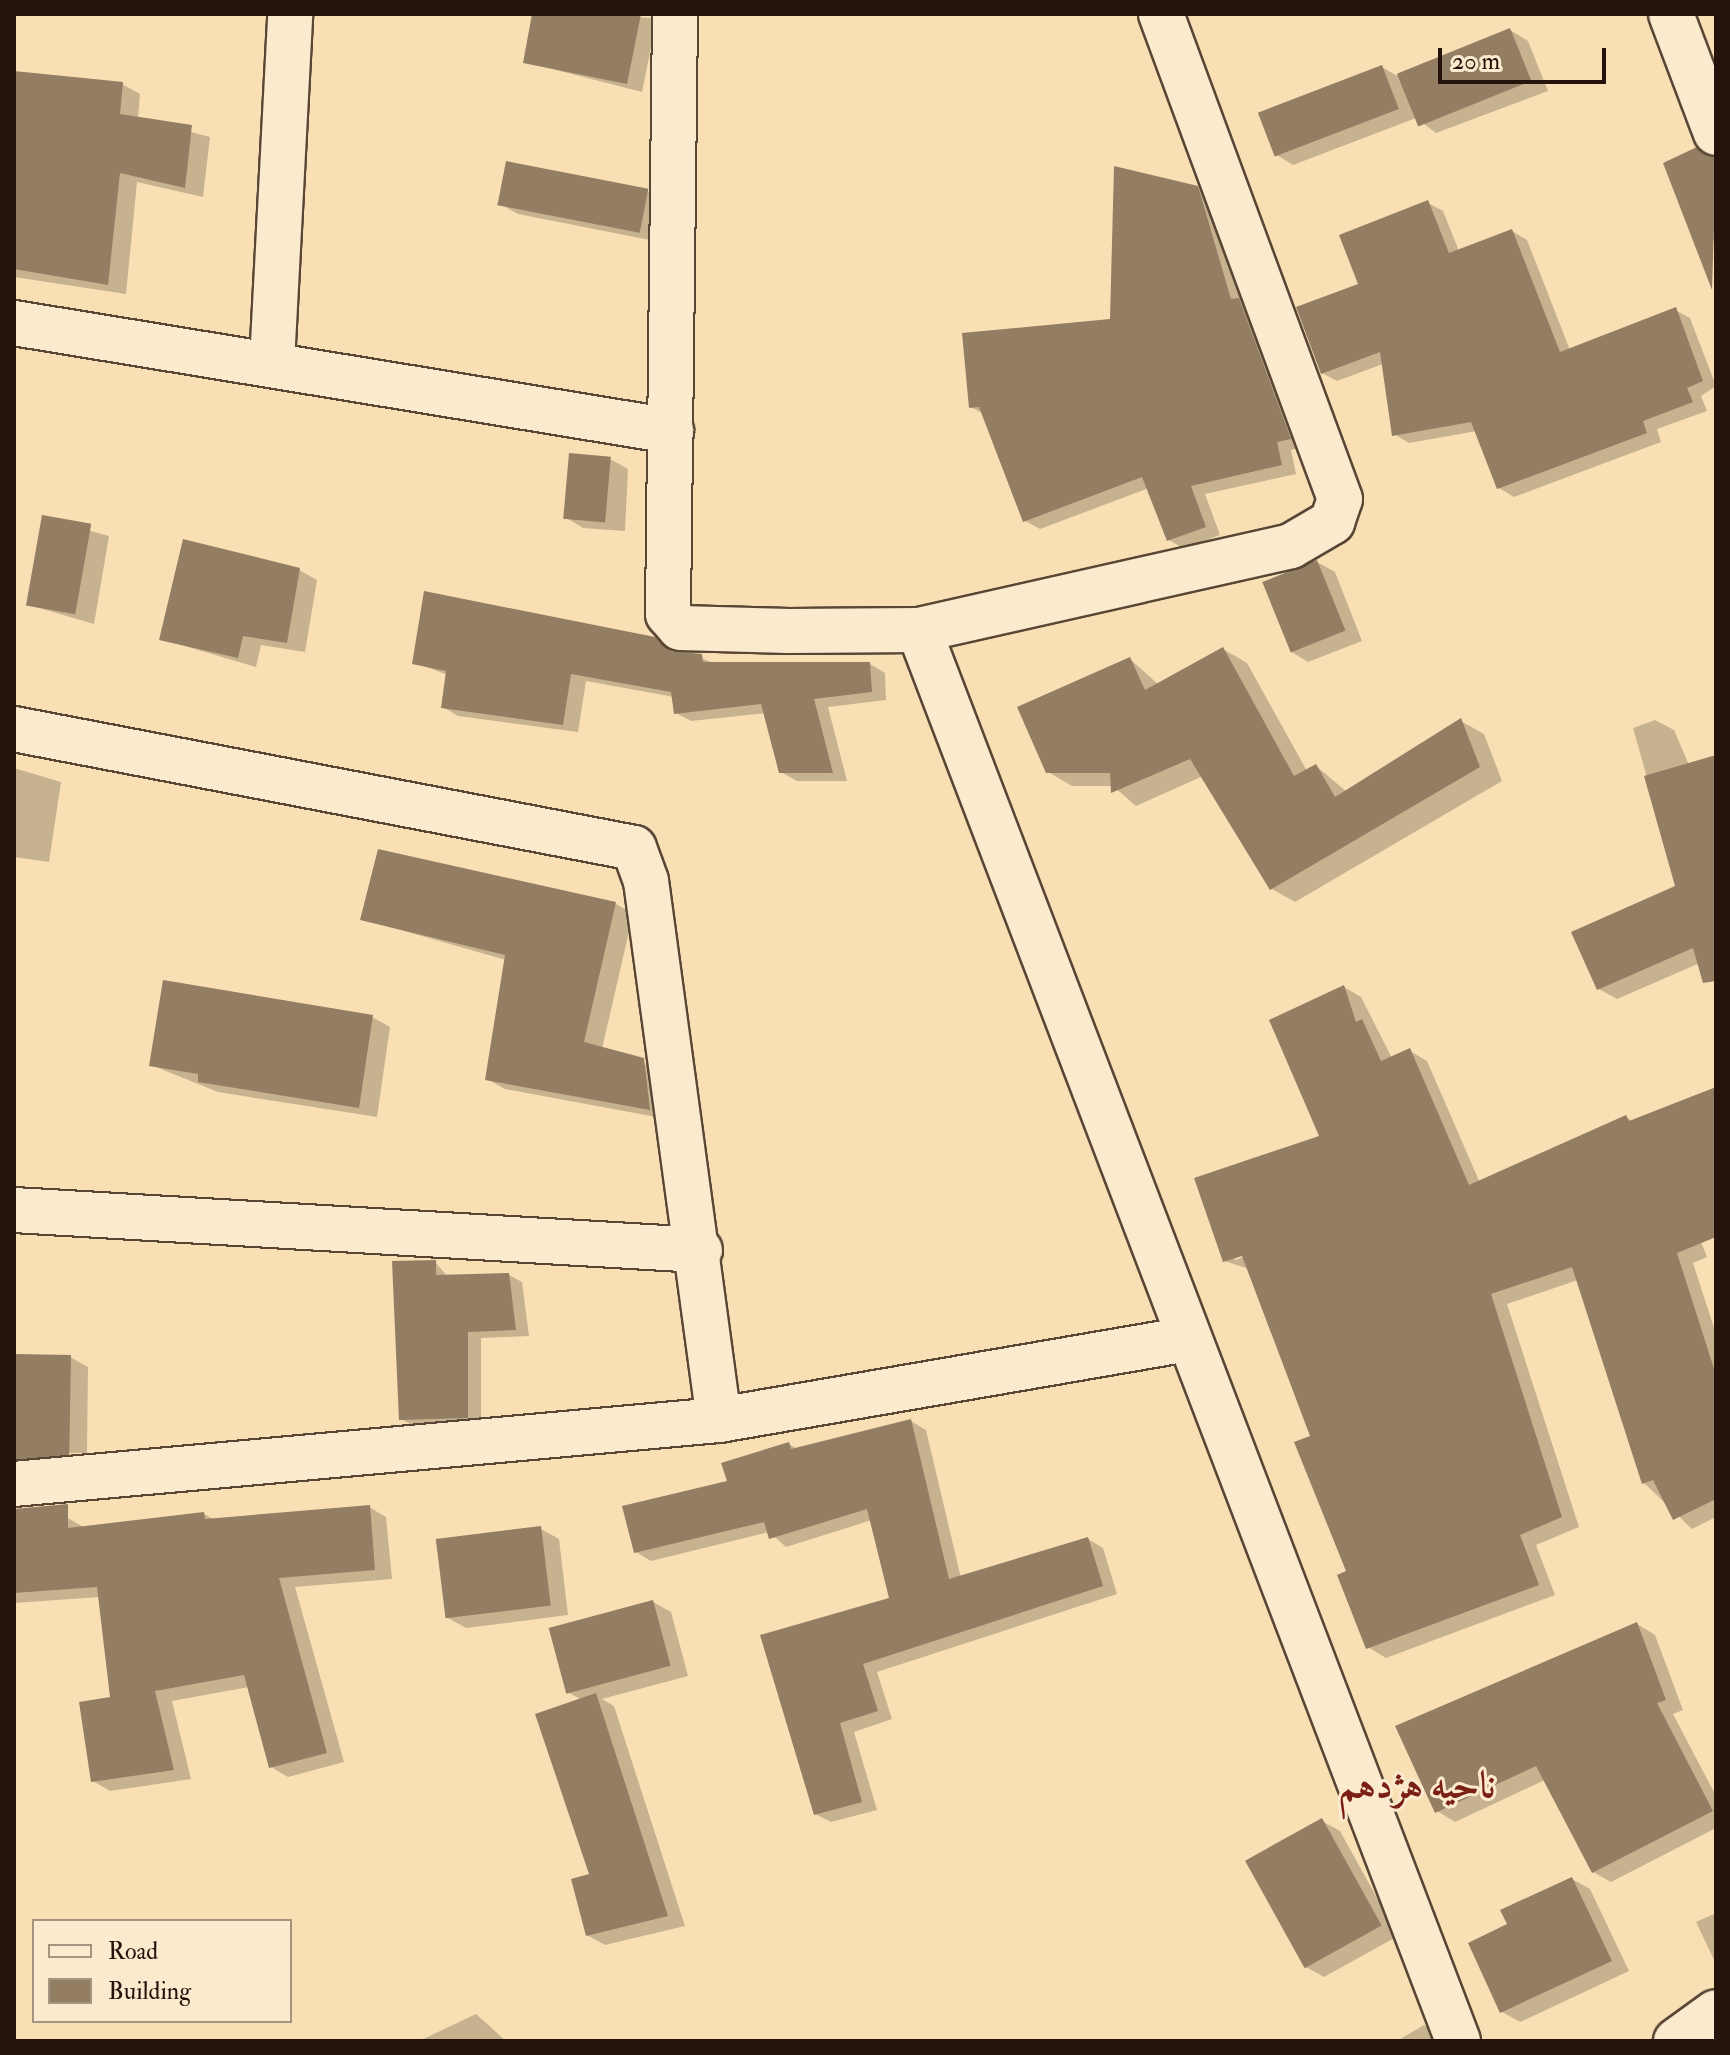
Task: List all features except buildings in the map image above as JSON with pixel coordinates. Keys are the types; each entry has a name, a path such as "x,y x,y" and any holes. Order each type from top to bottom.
{"street":[{"path":"272,363 290,14"},
{"path":"675,14 668,614 680,628 919,630 1291,546 1332,522 1340,499 1161,14"},
{"path":"1671,14 1716,133"},
{"path":"14,323 671,431"},
{"path":"919,630 1186,1339 1458,2041"},
{"path":"14,729 634,848 646,881 700,1250 719,1420"},
{"path":"14,1210 700,1250"},
{"path":"14,1484 719,1420 1186,1339"},
{"path":"1676,2041 1716,2012"}],"district":[{"name":"ناحیه هژدهم","path":"1417,1786"}]}
